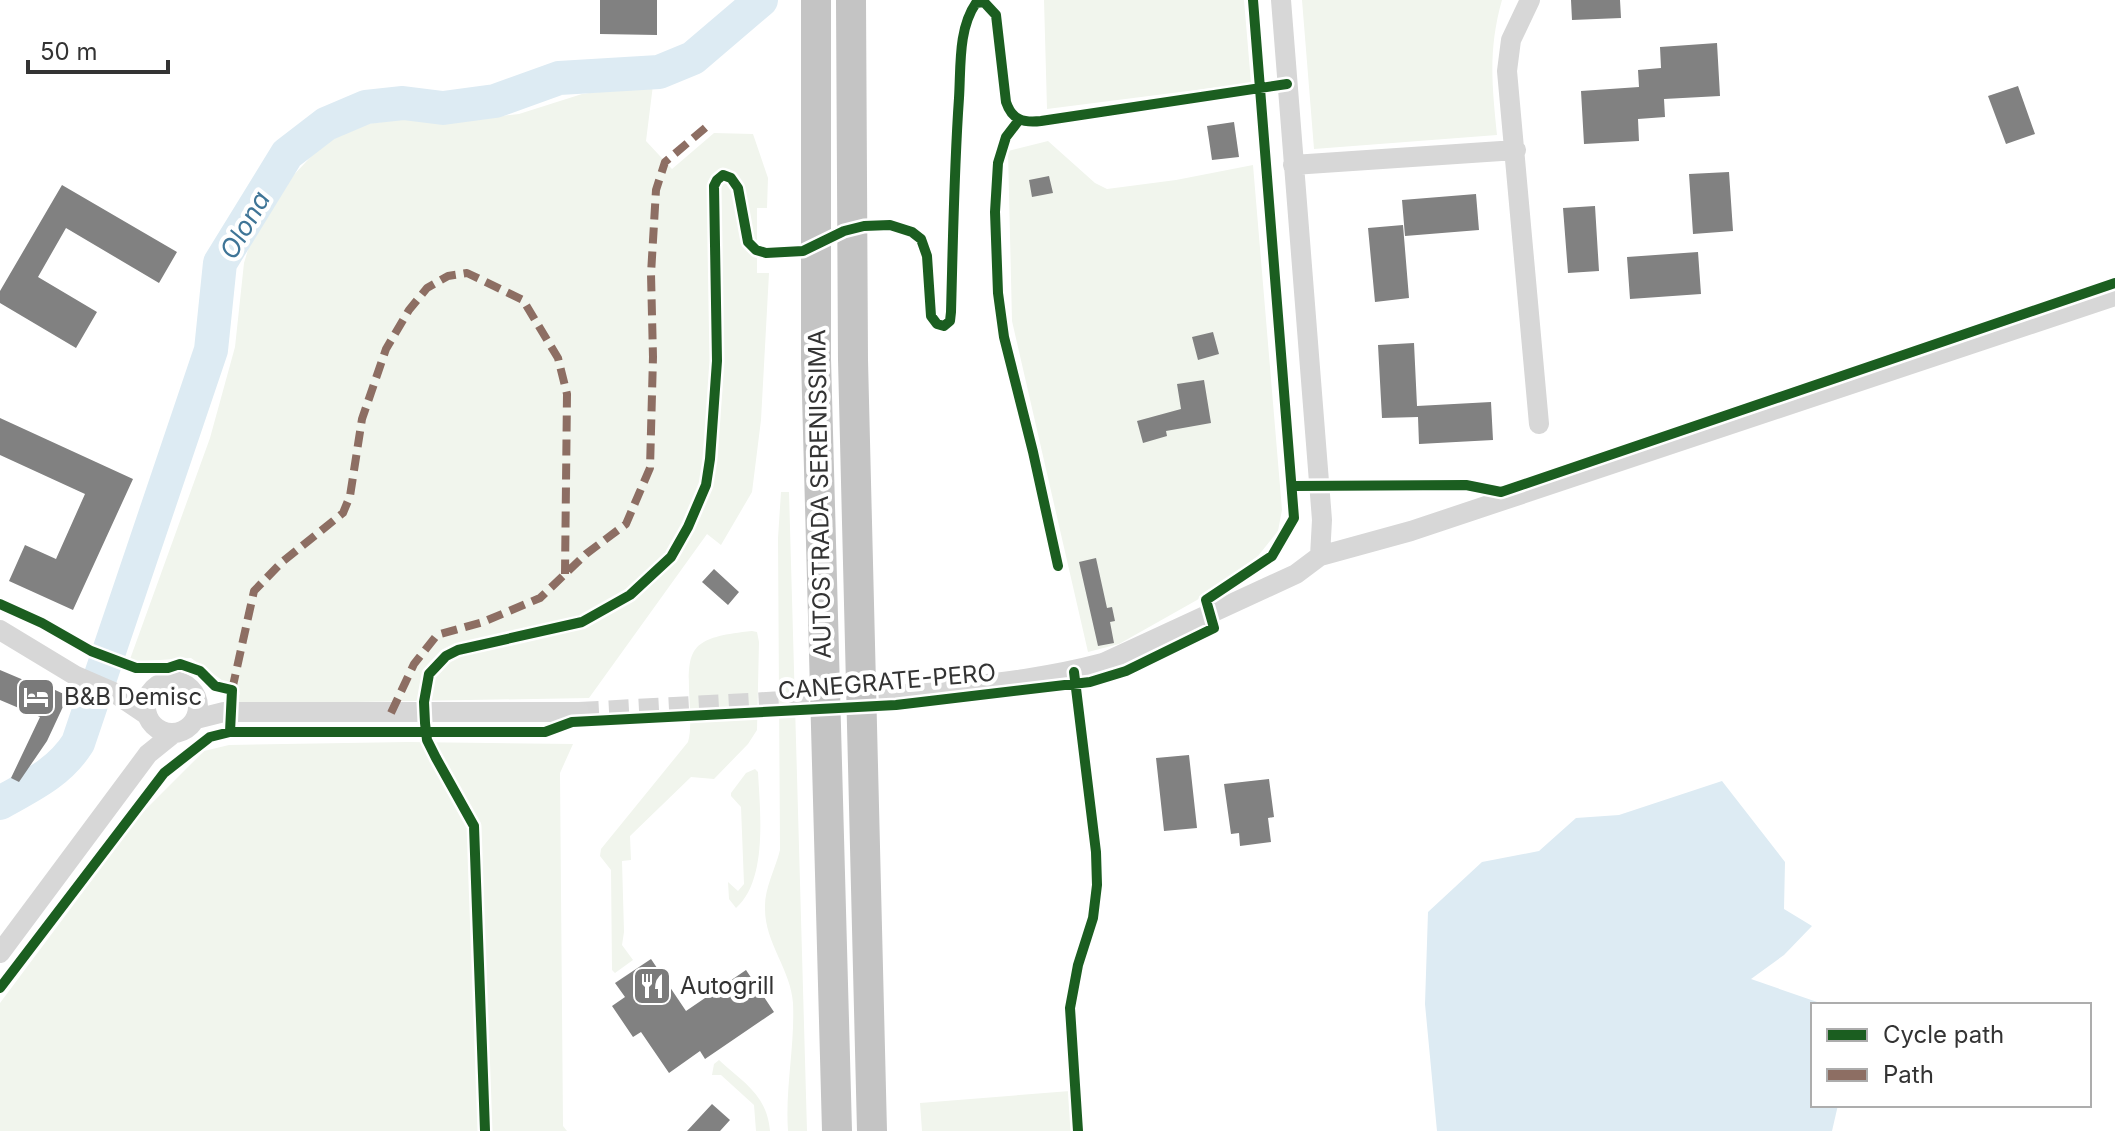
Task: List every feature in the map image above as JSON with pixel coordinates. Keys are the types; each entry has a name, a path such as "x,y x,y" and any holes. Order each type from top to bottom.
{"highway":[{"name":"AUTOSTRADA SERENISSIMA","path":"816,0 816,374 837,1131"},
{"name":"AUTOSTRADA SERENISSIMA","path":"851,0 853,375 872,1131"}],"street":[{"path":"1281,0 1322,520 1320,556"},
{"path":"1530,0 1511,40 1507,61 1539,424"},
{"path":"1293,165 1516,150"},
{"path":"897,695 1006,682 1103,663 1296,574 1320,556 1411,531 2115,296"},
{"path":"0,630 76,676 113,692 161,731 174,733"},
{"path":"0,953 148,754 174,733 188,728 197,709 188,686 172,680 156,685 150,691 147,699 148,754"},
{"path":"113,692 150,691"},
{"path":"197,709 224,712 579,712"}],"shaded area":[{"path":"1044,0 1244,0 1251,83 1047,109"},
{"path":"1302,0 1502,0 1493,51 1497,135 1314,149"},
{"path":"653,85 646,141 672,169 714,133 753,134 768,178 767,208 757,208 757,273 769,273 761,420 752,492 721,545 707,534 589,698 236,704 240,693 191,658 129,662 210,438 235,347 244,263 253,233 288,181 321,146 358,125 406,119 462,120 519,114 582,94"},
{"path":"1048,141 1095,183 1107,189 1253,165 1282,510 1278,531 1258,556 1197,600 1119,644 1088,652 1012,321 1008,151"},
{"path":"781,492 789,492 807,1131 788,1131 793,1003 788,979 769,933 765,909 768,887 780,850 778,538"},
{"path":"757,632 759,642 757,730 748,744 714,779 691,777 630,836 631,860 622,861 622,945 633,960 615,973 612,970 611,870 600,856 601,849 688,742 689,673 695,650 714,638"},
{"path":"408,742 573,744 560,773 563,1126 567,1131 0,1131 0,1003 142,813 204,751 229,745"},
{"path":"755,769 758,772 760,806 758,863 746,896 736,908 729,899 728,882 738,891 744,884 741,807 731,793 746,773"},
{"path":"1722,781 1785,862 1784,909 1812,926 1784,955 1751,979 1820,1003 1811,1003 1811,1107 1838,1107 1832,1131 1437,1131 1425,1004 1428,912 1482,862 1539,851 1576,818 1619,815"},
{"path":"719,1060 759,1099 770,1131 756,1131 754,1105 721,1075 712,1075 714,1064"},
{"path":"1070,1091 1071,1131 922,1131 920,1103"}],"building":[{"path":"600,0 657,0 657,35 600,34"},
{"path":"1571,0 1620,0 1621,18 1572,20"},
{"path":"1717,43 1720,96 1664,99 1665,117 1638,119 1639,141 1584,144 1581,91 1639,87 1638,70 1661,68 1660,47"},
{"path":"2018,86 2035,134 2006,144 1988,96"},
{"path":"1234,122 1239,157 1212,160 1207,126"},
{"path":"1729,172 1733,231 1693,234 1689,174"},
{"path":"1049,176 1053,193 1032,197 1029,180"},
{"path":"62,185 177,252 159,283 66,228 38,277 97,312 76,348 0,303 0,291"},
{"path":"1476,194 1479,230 1405,236 1402,200"},
{"path":"1595,206 1599,271 1568,273 1563,208"},
{"path":"1403,225 1409,298 1375,302 1368,228"},
{"path":"1698,252 1701,294 1630,299 1627,257"},
{"path":"1213,332 1219,354 1198,360 1192,337"},
{"path":"1414,343 1417,406 1491,402 1493,440 1419,444 1418,417 1382,418 1378,345"},
{"path":"1204,380 1211,423 1166,431 1167,436 1143,443 1137,421 1181,409 1177,384"},
{"path":"0,418 133,479 73,610 9,581 25,545 56,559 85,494 0,455"},
{"path":"1096,558 1107,608 1112,607 1115,621 1110,622 1114,643 1098,646 1079,562"},
{"path":"714,569 739,592 728,605 702,582"},
{"path":"0,670 68,696 47,741 19,782 11,778 40,717 0,700"},
{"path":"1189,755 1197,828 1164,831 1156,758"},
{"path":"1269,779 1274,817 1268,818 1271,842 1240,846 1239,833 1231,834 1224,784"},
{"path":"651,959 686,1011 746,970 774,1012 705,1059 700,1051 669,1073 641,1032 633,1037 612,1006 625,997 615,983"},
{"path":"712,1104 730,1120 720,1131 687,1131"}],"waterway":[{"name":"Olona","path":"0,803 53,771 78,743 211,350 220,263 287,154 326,124 366,107 403,103 443,108 495,101 559,78 659,72 693,58 761,0"}],"tunnel":[{"path":"579,712 897,695"}],"marked path":[{"path":"391,713 414,664 437,635 483,622 540,598 586,554 626,524 650,468 653,357 651,274 656,190 665,162 711,123"},
{"path":"232,690 254,591 282,562 343,513 350,496 362,419 386,349 409,310 427,288 448,276 467,273 523,300 558,358 567,394 565,574"}],"cycle path":[{"name":"CANEGRATE-PERO","path":"0,988 164,773 210,737 230,732 545,732 572,722 896,705 1090,682 1126,671 1214,628 1206,600 1272,556 1294,518 1253,0"},
{"path":"485,1131 474,826 427,740 424,702 429,674 446,656 458,650 582,622 630,595 671,557 706,485 710,459 717,361 714,186 717,180 723,175 731,178 738,188 748,242 756,250 766,253 803,251 844,231 864,226 890,225 912,232 921,239 927,256 931,316 937,324 944,326 950,321 951,312 962,48 966,24 976,3 984,2 996,15 1006,102 1011,113 1024,121 1287,84"},
{"path":"1019,120 1006,137 998,163 995,212 998,293 1004,337 1058,566"},
{"path":"1293,486 1466,485 1501,492 2115,283"},
{"path":"0,604 91,651 136,668 168,668 180,664 200,671 215,686 232,690 230,732"},
{"path":"1074,672 1096,852 1097,885 1093,918 1078,965 1070,1008 1078,1131"}],"place":[{"name":"B&B Demisc","path":"36,697"},
{"name":"Autogrill","path":"652,986"}]}
